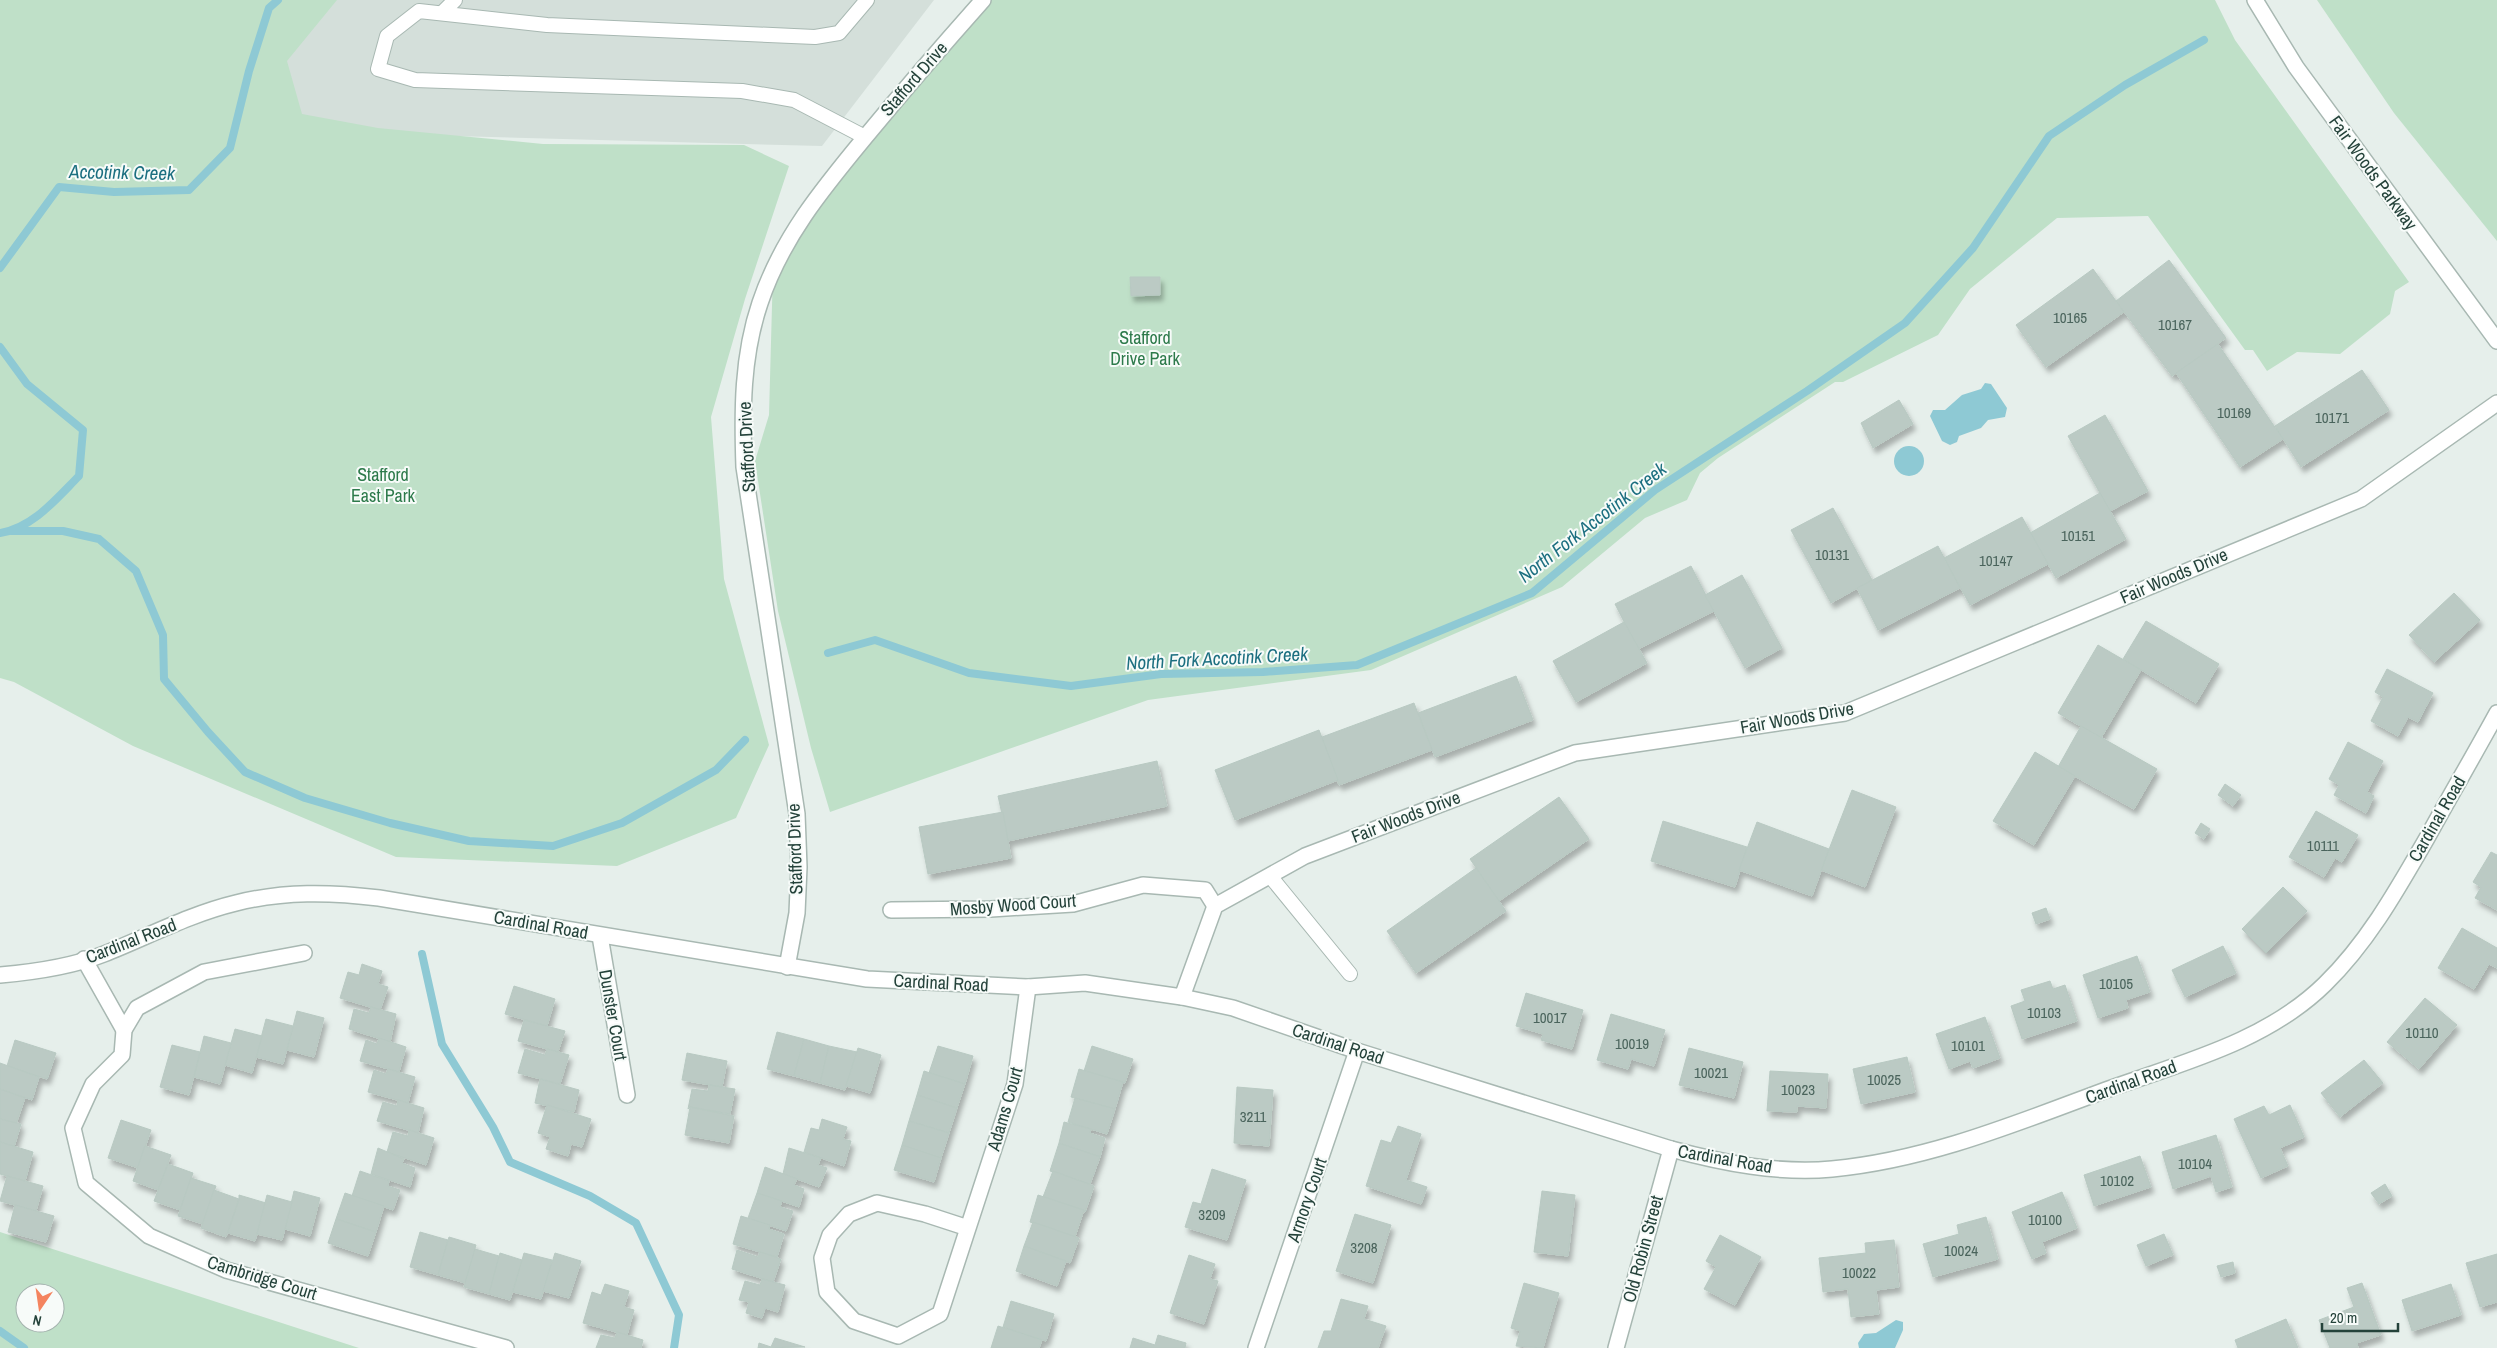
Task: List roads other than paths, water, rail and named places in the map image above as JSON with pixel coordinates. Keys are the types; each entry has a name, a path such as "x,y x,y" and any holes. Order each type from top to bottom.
{"street":[{"name":"Stafford Drive","path":"787,967 797,904 799,867 796,814 744,467 742,418 745,369 760,303 773,269 789,237 819,193 865,136 982,0"},
{"name":"Fair Woods Parkway","path":"2255,0 2296,67 2497,341"},
{"name":"Fair Woods Drive","path":"1215,906 1304,856 1575,753 1845,713 2361,499 2497,403"},
{"name":"Cardinal Road","path":"0,975 58,968 102,955 234,903 272,896 311,892 379,898 867,979 1028,987 1085,983 1182,997 1232,1008 1357,1051 1671,1150 1717,1161 1768,1168 1830,1169 1888,1162 1940,1148 2018,1122 2211,1052 2270,1025 2322,987 2360,947 2401,883 2497,713"},
{"name":"Mosby Wood Court","path":"891,910 991,909 1073,904 1143,885 1205,890 1215,906"},
{"path":"1182,997 1215,906"},
{"name":"Dunster Court","path":"600,936 627,1094"},
{"name":"Cambridge Court","path":"304,953 204,972 137,1008 124,1030 122,1054 94,1084 73,1128 86,1183 147,1235 226,1270 506,1348"},
{"path":"84,959 124,1030"},
{"name":"Adams Court","path":"968,1228 925,1214 877,1202 849,1214 830,1235 822,1258 827,1292 854,1321 898,1336 940,1314 1015,1084 1028,987"},
{"name":"Armory Court","path":"1256,1348 1357,1051"},
{"name":"Old Robin Street","path":"1616,1348 1671,1150"}],"lane":[{"path":"442,13 455,0"},
{"path":"865,136 794,100 742,91 415,80 378,68 386,36 419,11 547,25 815,38 838,33 867,0"},
{"path":"1270,876 1350,974"}],"water":[{"path":"1985,383 1991,384 2007,408 2005,417 1988,420 1981,428 1959,436 1957,442 1950,445 1942,441 1930,416 1933,410 1945,410 1962,395 1981,389"},
{"path":"1909,446 1919,451 1924,461 1919,471 1909,476 1899,471 1894,461 1899,451"},
{"path":"1896,1320 1903,1322 1903,1330 1895,1348 1859,1348 1858,1343 1864,1334 1876,1333"}],"waterway":[{"name":"Accotink Creek","path":"0,268 59,187 114,192 189,190 230,148 249,71 269,8 278,0"},
{"name":"North Fork Accotink Creek","path":"828,653 875,640 969,673 1071,686 1161,674 1263,672 1357,665 1532,593 1655,490 1807,391 1905,323 1973,248 2049,136 2125,85 2204,40"},
{"name":"Accotink Creek","path":"0,347 27,384 83,430 79,476 34,519 12,530 0,533"},
{"name":"North Fork Accotink Creek","path":"11,531 63,531 99,539 136,571 163,635 164,679 208,732 245,772 305,798 390,823 469,841 553,846 622,823 716,770 745,740"},
{"path":"422,954 442,1044 493,1127 510,1162 590,1196 636,1223 679,1315 674,1348"},
{"path":"0,1331 24,1348"}],"park label":[{"name":"Stafford Drive Park","path":"1145,348"},
{"name":"Stafford East Park","path":"383,485"}]}
